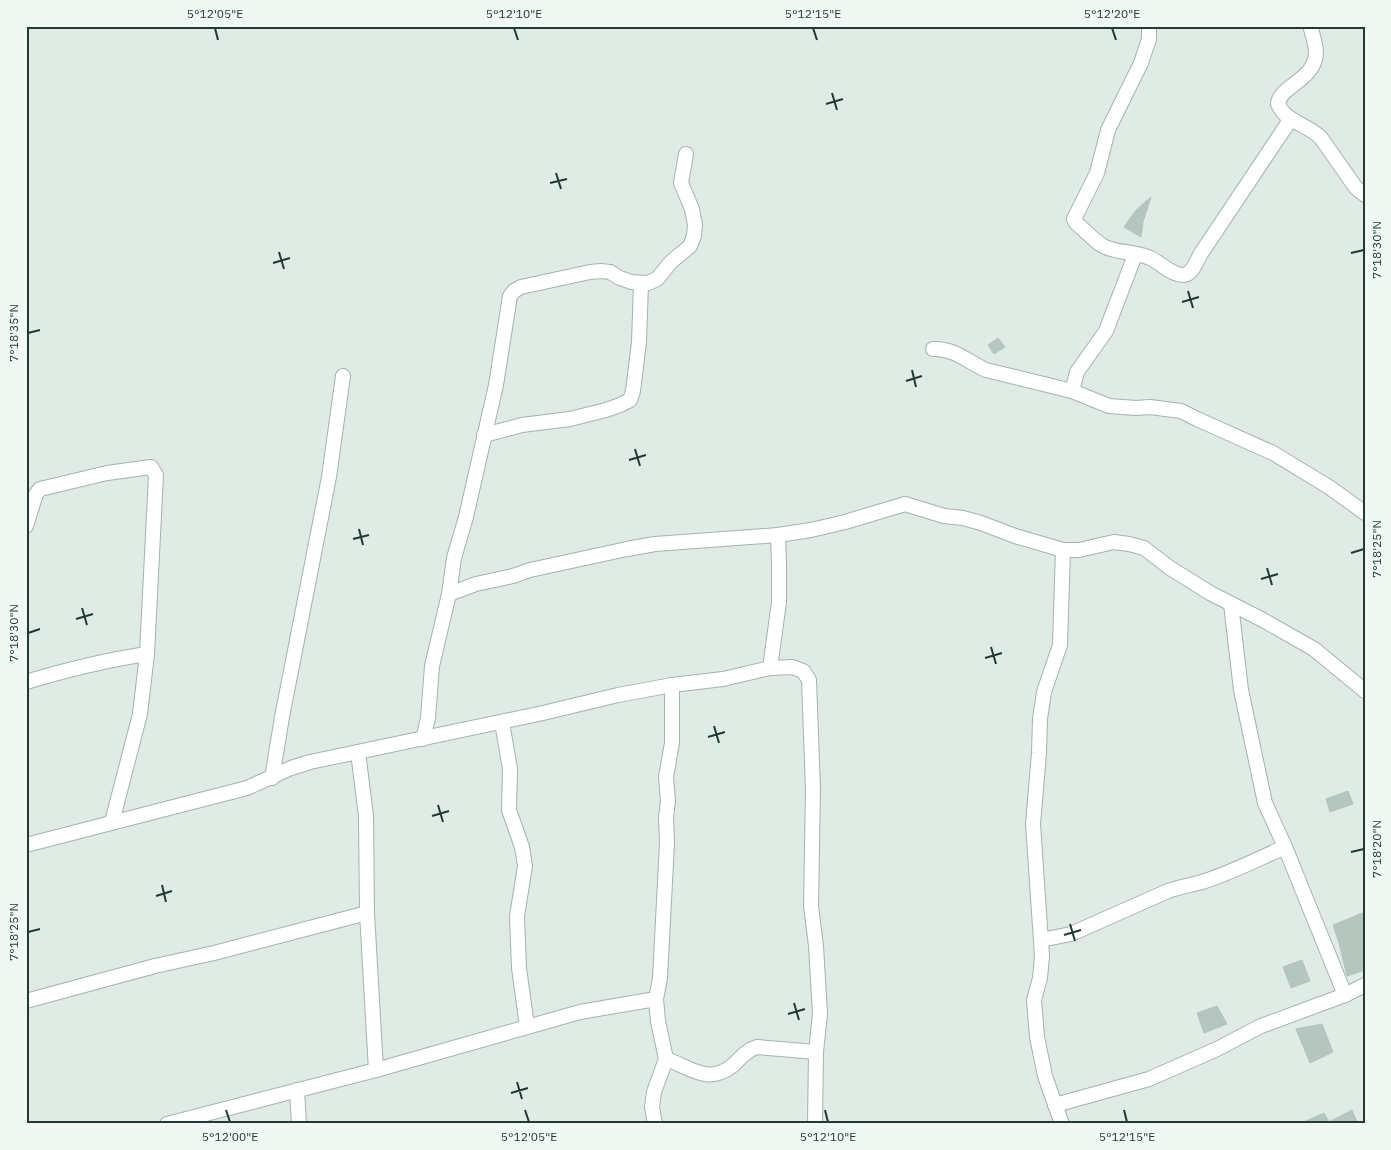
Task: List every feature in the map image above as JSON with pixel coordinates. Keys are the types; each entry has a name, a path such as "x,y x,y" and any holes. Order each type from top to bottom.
{"street":[{"path":"1149,26 1149,39 1142,63 1108,130 1097,174 1074,219 1100,244 1108,248 1150,257 1169,270 1187,274 1290,120"},
{"path":"1311,29 1316,53 1314,62 1308,73 1278,99 1279,108 1290,120 1315,132 1330,149 1356,188 1365,195"},
{"path":"423,739 428,718 432,666 449,594 454,558 466,517 496,385 509,302 514,291 521,287 577,274 601,271 610,272 620,278 641,284 658,279 671,262 690,246 694,236 695,225 692,209 681,183 686,154"},
{"path":"1072,391 1077,372 1106,330 1135,255"},
{"path":"484,435 522,425 570,419 613,408 630,400 633,391 639,342 641,284"},
{"path":"933,349 943,348 986,370 1072,391 1108,406 1150,407 1182,411 1273,453 1329,488 1365,514"},
{"path":"272,778 285,698 329,477 343,376"},
{"path":"26,526 36,494 40,489 107,473 151,467 154,470 156,475 155,519 147,654 140,714 112,822"},
{"path":"449,594 476,584 513,576 530,570 627,549 656,544 778,535 845,522 905,504 944,516 963,518 981,523 1014,536 1063,550 1079,550 1114,542 1144,548 1170,568 1230,604 1314,649 1365,692"},
{"path":"770,668 778,602 778,535"},
{"path":"1062,1124 1045,1076 1037,1037 1034,1000 1040,978 1041,940 1033,824 1040,719 1044,692 1060,645 1063,550"},
{"path":"1230,604 1241,690 1258,774 1266,803 1345,995"},
{"path":"26,682 70,669 147,654"},
{"path":"26,845 247,788 291,768 310,762 672,684 723,679 770,668 792,667 803,671 809,680 813,789 811,906 816,946 820,1014 816,1052 816,1124"},
{"path":"655,1124 652,1107 654,1092 666,1058 658,1021 656,999 660,978 667,843 666,817 668,801 666,777 672,743 672,684"},
{"path":"502,722 510,769 509,810 522,847 525,866 517,916 519,968 527,1026"},
{"path":"358,752 366,816 367,913 376,1070"},
{"path":"1041,940 1071,934 1168,891 1184,885 1200,883 1229,872 1285,846"},
{"path":"26,1001 155,966 214,953 367,913"},
{"path":"1056,1105 1149,1079 1217,1049 1262,1026 1345,995 1365,985"},
{"path":"167,1124 376,1070 580,1012 656,999"},
{"path":"666,1058 709,1075 721,1073 753,1048 816,1052"},
{"path":"297,1090 299,1124"}],"building":[{"path":"1151,197 1143,222 1141,237 1124,227 1136,210"},
{"path":"998,338 1005,347 994,354 988,345"},
{"path":"1348,791 1353,804 1330,812 1326,799"},
{"path":"1365,912 1365,970 1347,976 1333,925"},
{"path":"1302,960 1310,981 1291,988 1283,967"},
{"path":"1217,1006 1227,1024 1204,1033 1197,1013"},
{"path":"1322,1024 1333,1052 1310,1063 1296,1029"},
{"path":"1352,1110 1358,1124 1299,1124 1324,1113 1329,1122"}]}
